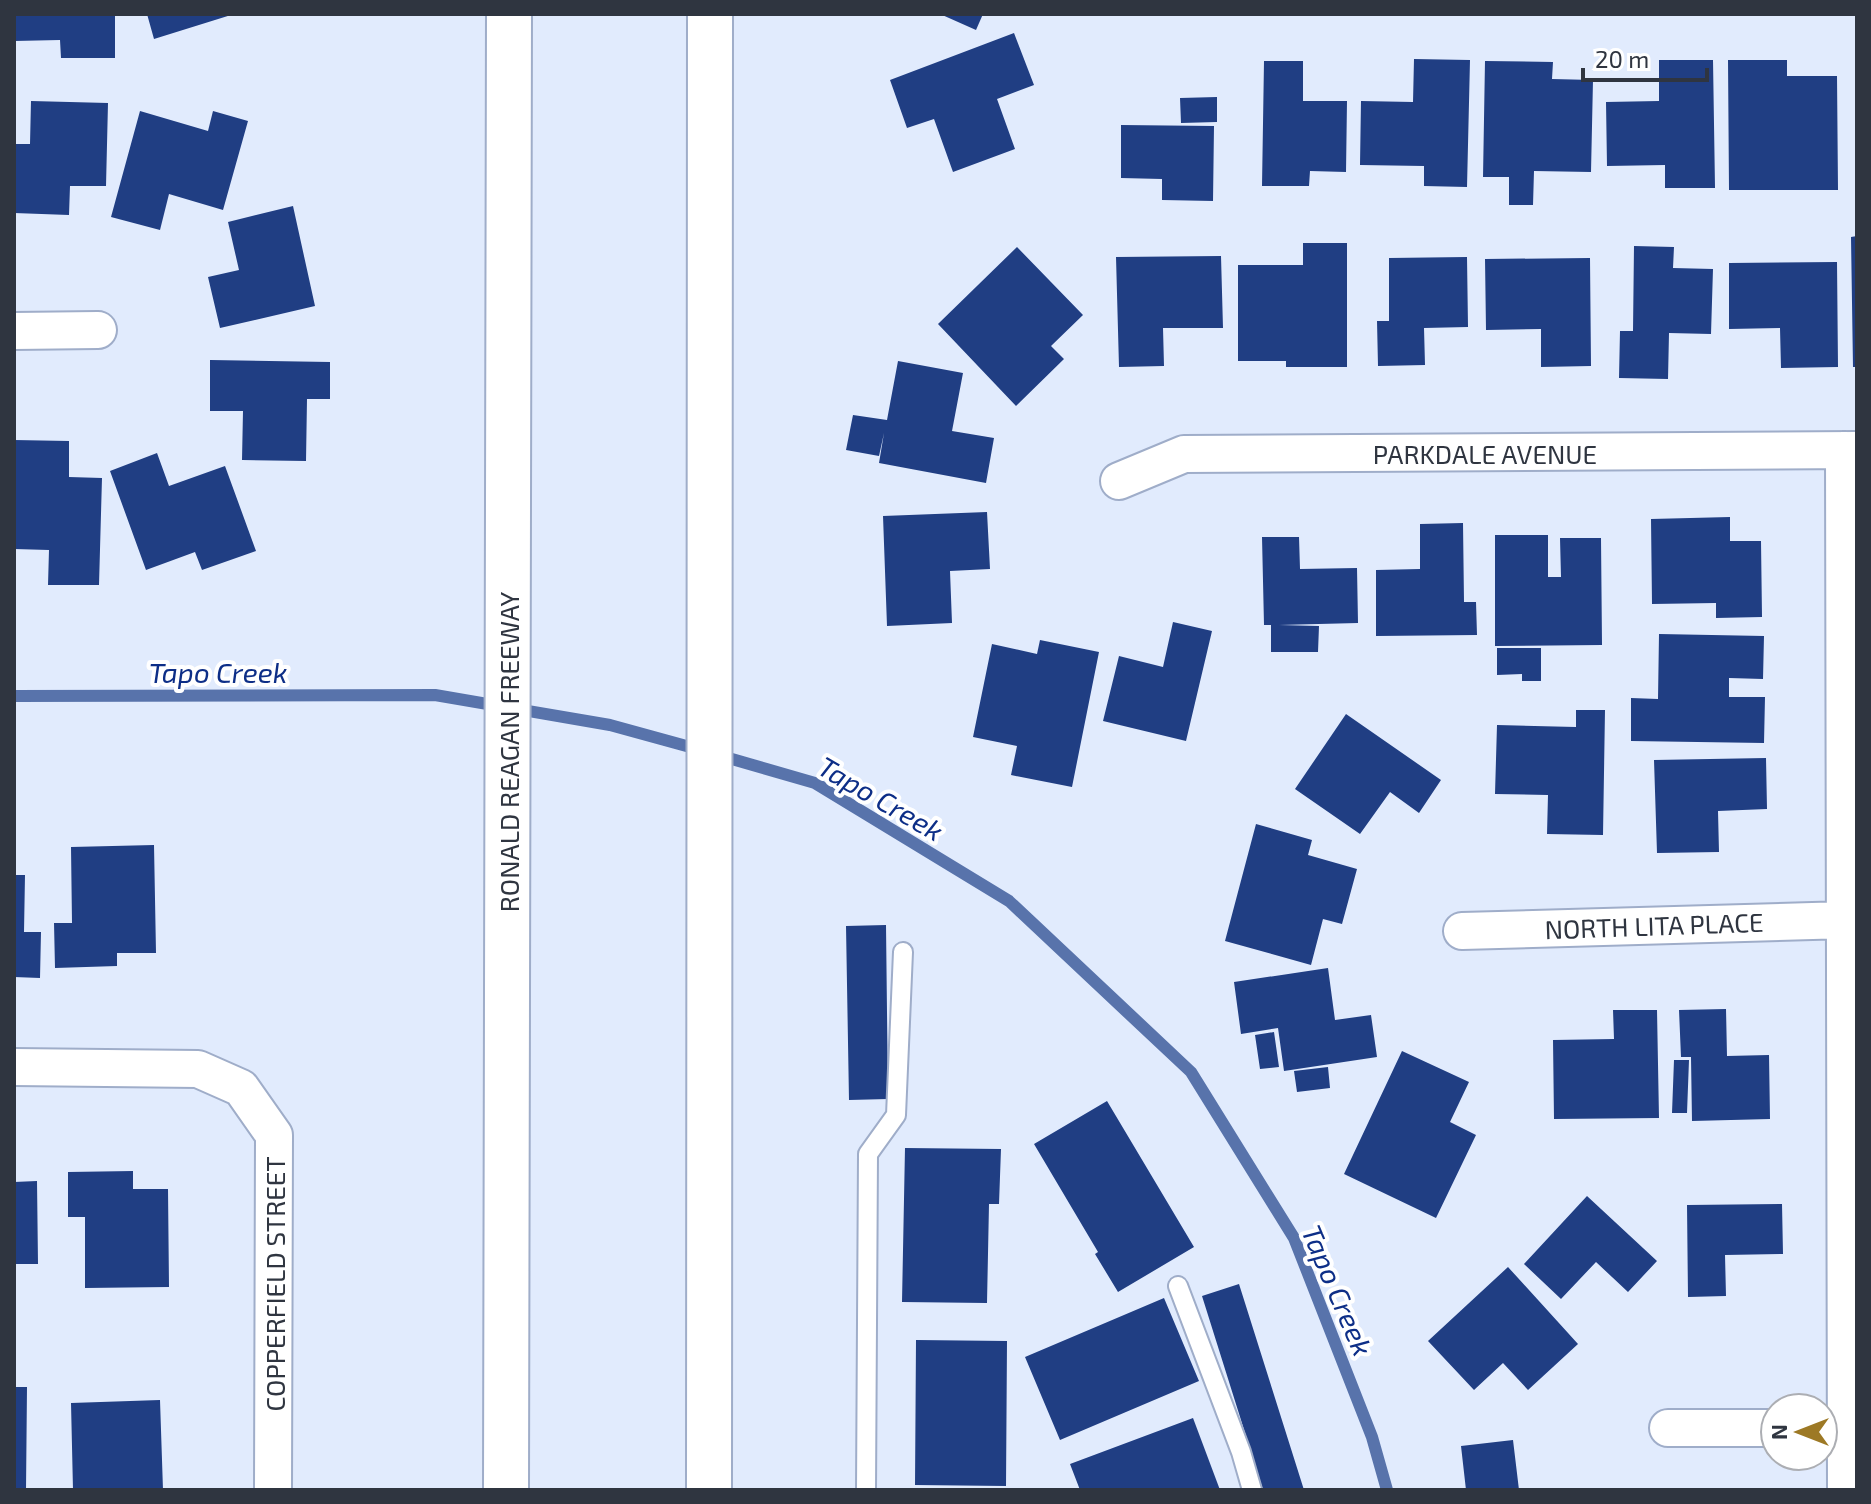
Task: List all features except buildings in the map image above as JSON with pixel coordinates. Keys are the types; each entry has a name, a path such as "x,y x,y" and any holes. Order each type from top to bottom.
{"highway":[{"name":"RONALD REAGAN FREEWAY","path":"506,1490 509,14"},
{"path":"709,1490 710,14"}],"street":[{"path":"14,331 98,330"},
{"path":"1836,1392 1847,920 1851,450"},
{"name":"PARKDALE AVENUE","path":"1119,481 1184,454 1851,450"},
{"name":"NORTH LITA PLACE","path":"1462,931 1847,920"},
{"name":"COPPERFIELD STREET","path":"14,1067 198,1069 241,1088 274,1135 273,1490"},
{"path":"1668,1428 1759,1428"},
{"path":"1839,1451 1846,1490"}],"lane":[{"path":"866,1490 868,1154 896,1115 903,952"},
{"path":"1178,1286 1241,1452 1252,1490"}],"waterway":[{"name":"Tapo Creek","path":"14,696 435,695 610,725 701,750"},
{"name":"Tapo Creek","path":"718,755 815,783 1009,901 1191,1072 1294,1238 1372,1437 1387,1490"}]}
